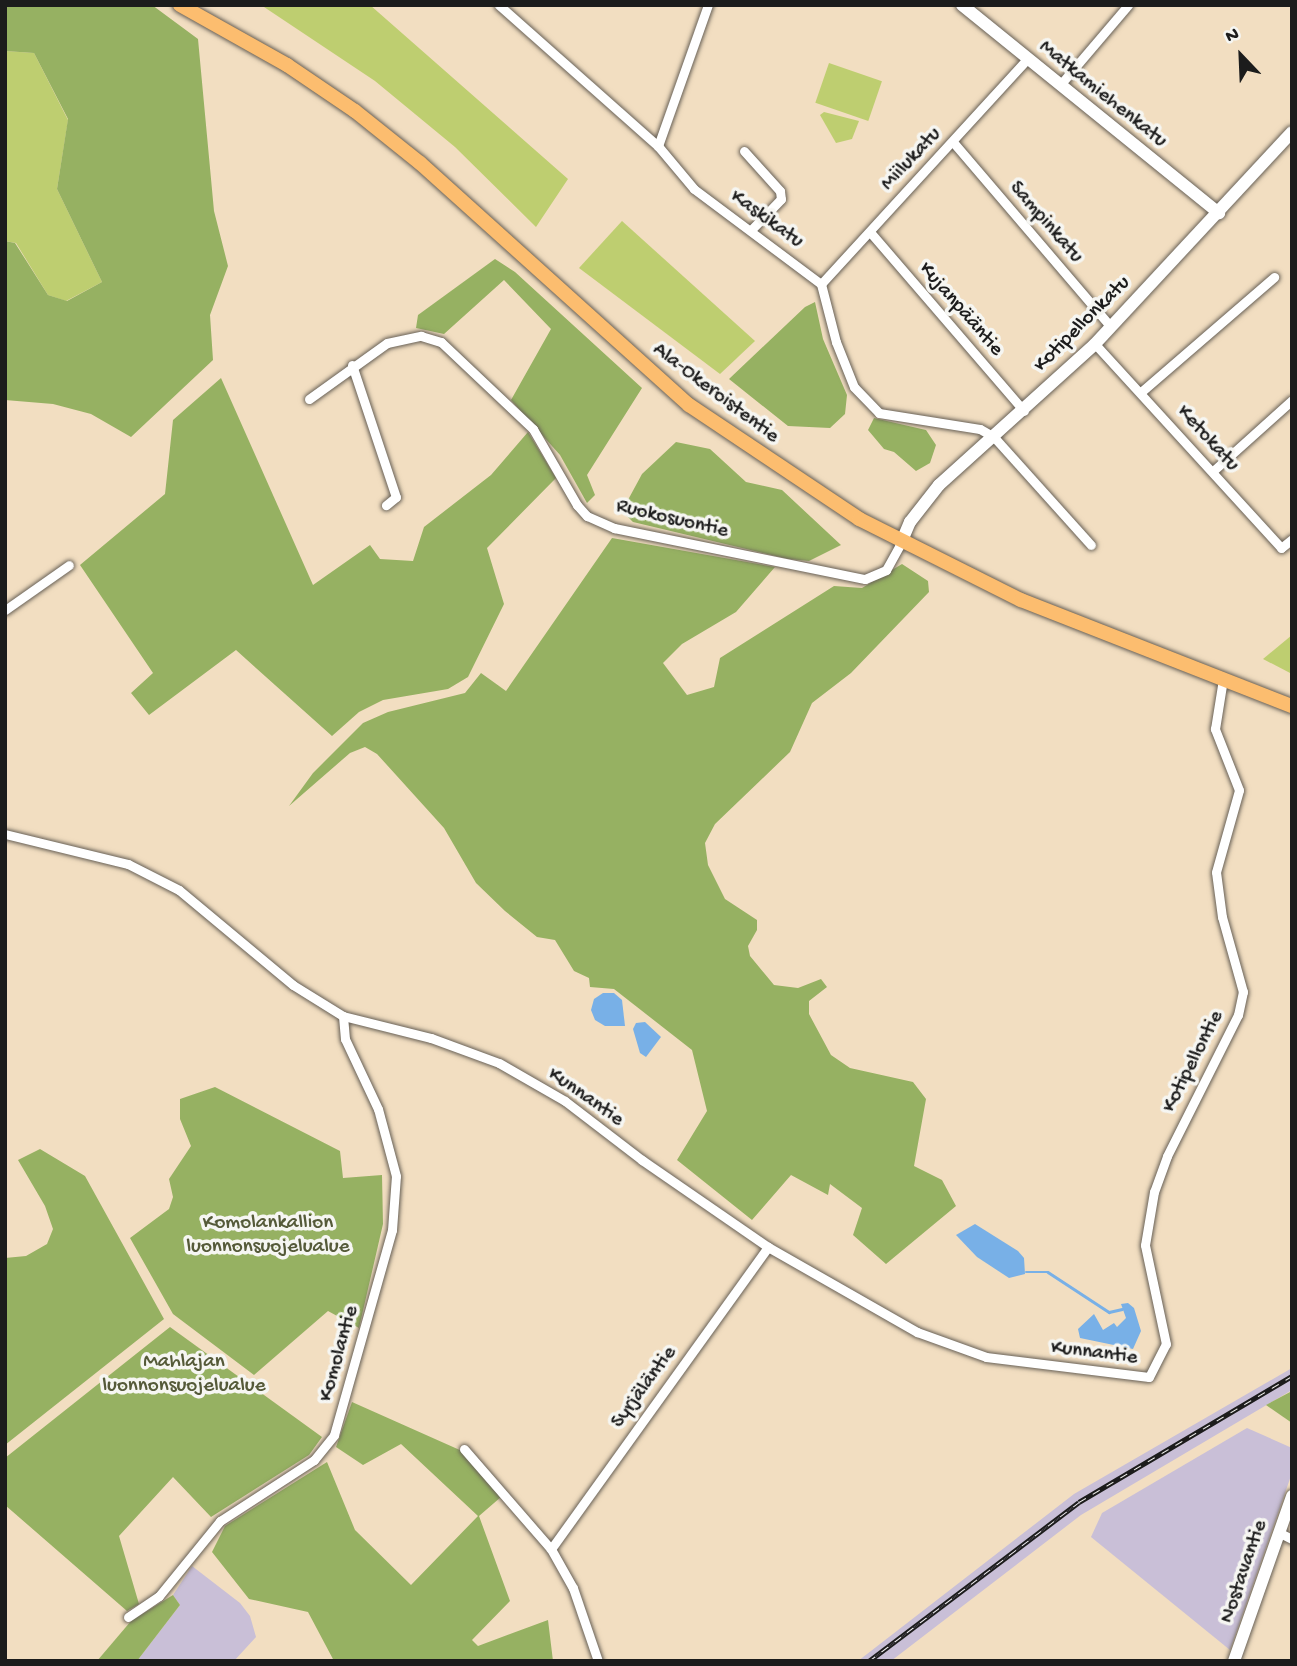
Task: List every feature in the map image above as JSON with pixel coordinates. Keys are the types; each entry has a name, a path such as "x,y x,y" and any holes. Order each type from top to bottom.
{"main road":[{"name":"Ala-Okeroistentie","path":"180,5 251,43 355,111 420,163 689,405 756,454 901,543 1021,600 1292,706"}],"street":[{"name":"Kaskikatu","path":"499,5 658,146 694,189 752,229 821,284"},
{"path":"658,146 708,5"},
{"name":"Matkamiehenkatu","path":"962,5 1219,213"},
{"path":"1059,85 1128,5"},
{"name":"Miilukatu","path":"821,284 1027,59"},
{"name":"Kotipellonkatu","path":"901,543 928,497 1095,344 1292,132"},
{"name":"Sampinkatu","path":"953,142 1111,326"},
{"path":"744,151 780,191 781,199 752,229"},
{"name":"Kujanpääntie","path":"870,232 1024,411"},
{"path":"1141,392 1274,277"},
{"path":"821,284 836,342 854,387 879,413 980,429 994,437 1091,545"},
{"name":"Ruokosuontie","path":"309,399 352,365 387,343 421,336 441,342 539,437 582,510 614,528 865,579 886,570 901,543"},
{"name":"Ketokatu","path":"1095,344 1281,548 1292,539"},
{"path":"352,365 396,497 386,505"},
{"path":"1213,471 1292,400"},
{"path":"5,610 69,565"},
{"name":"Kotipellontie","path":"1149,1377 1166,1343 1145,1245 1154,1192 1172,1145 1238,1015 1243,992 1223,917 1216,872 1239,790 1215,729 1223,679"},
{"name":"Kunnantie","path":"5,834 128,864 180,890 293,985 343,1016 431,1038 499,1063 565,1101 642,1160 768,1247 917,1332 986,1357 1149,1377"},
{"name":"Komolantie","path":"128,1617 159,1596 220,1521 314,1460 334,1435 392,1230 396,1176 378,1109 345,1039 343,1016"},
{"name":"Syrjäläntie","path":"551,1549 768,1247"},
{"path":"464,1448 551,1549 573,1588 598,1661"},
{"name":"Nostavantie","path":"1234,1661 1292,1496"},
{"path":"1278,1532 1292,1539"}],"shaded area":[{"path":"1292,1368 1292,1390 1081,1515 891,1661 858,1661 1074,1494"},
{"path":"1247,1428 1292,1448 1292,1473 1230,1650 1091,1537 1102,1513"},
{"path":"192,1566 240,1603 250,1616 256,1637 234,1661 137,1661 180,1605 173,1595"}],"green space":[{"path":"5,5 152,5 198,39 214,211 228,266 210,315 213,360 131,437 91,414 53,404 5,400 5,241 15,243 48,295 67,301 102,282 57,189 68,119 34,53 5,51"},
{"path":"261,5 370,5 568,179 536,227 455,147 375,81"},
{"path":"5,51 34,53 68,120 57,189 102,282 66,301 48,295 16,243 5,241"},
{"path":"829,63 882,81 868,121 815,103"},
{"path":"824,112 859,121 852,139 836,143 820,115"},
{"path":"622,221 755,341 720,374 579,268"},
{"path":"495,259 515,272 642,388 587,475 595,495 587,503 560,455 511,400 551,329 504,280 444,334 416,328 418,315"},
{"path":"815,302 823,339 847,395 845,414 830,428 788,426 729,379 805,307"},
{"path":"221,378 313,585 370,545 380,559 413,561 424,527 491,475 528,432 556,478 487,548 504,604 468,677 448,689 383,700 359,712 332,736 236,650 149,715 131,693 153,673 80,565 165,494 173,420"},
{"path":"874,418 926,430 936,445 930,463 916,471 894,452 884,449 868,430"},
{"path":"676,442 710,449 746,482 782,490 841,545 809,561 788,559 633,522 622,511 642,474"},
{"path":"612,538 775,567 736,612 682,644 663,663 687,695 714,687 720,658 834,586 862,588 902,564 928,581 929,592 851,673 812,703 790,752 715,824 705,843 708,865 725,899 757,920 757,930 748,946 750,956 774,985 798,988 821,979 827,987 809,1001 809,1014 831,1055 850,1068 913,1082 926,1099 914,1166 942,1180 956,1206 886,1264 853,1235 862,1208 830,1184 828,1195 791,1175 752,1220 677,1160 707,1111 692,1050 614,989 590,987 589,978 574,971 555,940 537,937 505,911 476,883 444,828 377,754 365,747 350,753 289,806 313,773 363,723 388,712 465,693 481,673 506,691"},
{"path":"1292,635 1292,674 1263,659"},
{"name":"Komolankallion luonnonsuojelualue","path":"215,1087 340,1151 343,1178 382,1175 383,1224 359,1328 328,1311 254,1375 173,1314 130,1238 169,1209 173,1197 169,1179 191,1146 180,1119 180,1099"},
{"path":"40,1149 85,1176 164,1319 5,1445 5,1258 26,1256 47,1244 53,1229 45,1206 18,1160"},
{"name":"Mahlajan luonnonsuojelualue","path":"170,1327 322,1437 309,1455 211,1517 173,1477 119,1536 139,1604 127,1611 5,1505 5,1458"},
{"path":"1292,1391 1292,1423 1266,1405"},
{"path":"352,1402 462,1451 501,1497 479,1516 510,1601 472,1640 478,1646 548,1620 553,1661 334,1661 308,1612 249,1599 212,1552 225,1526 327,1462 355,1530 411,1585 478,1516 401,1444 363,1465 336,1447"},
{"path":"173,1595 180,1605 137,1661 97,1661 131,1621"}],"water":[{"path":"603,993 614,993 622,1000 625,1026 605,1026 595,1020 591,1010 594,999"},
{"path":"645,1022 661,1037 646,1057 640,1053 633,1029 636,1023"},
{"path":"975,1224 1018,1251 1024,1258 1025,1274 1009,1278 977,1257 956,1235"},
{"path":"1128,1303 1134,1308 1141,1331 1133,1349 1080,1338 1078,1329 1094,1314 1103,1330 1114,1323 1117,1327 1126,1318 1121,1304"}],"waterway":[{"path":"1026,1272 1048,1272 1109,1312 1122,1309"}],"railway":[{"path":"869,1661 1079,1502 1292,1376"}]}
